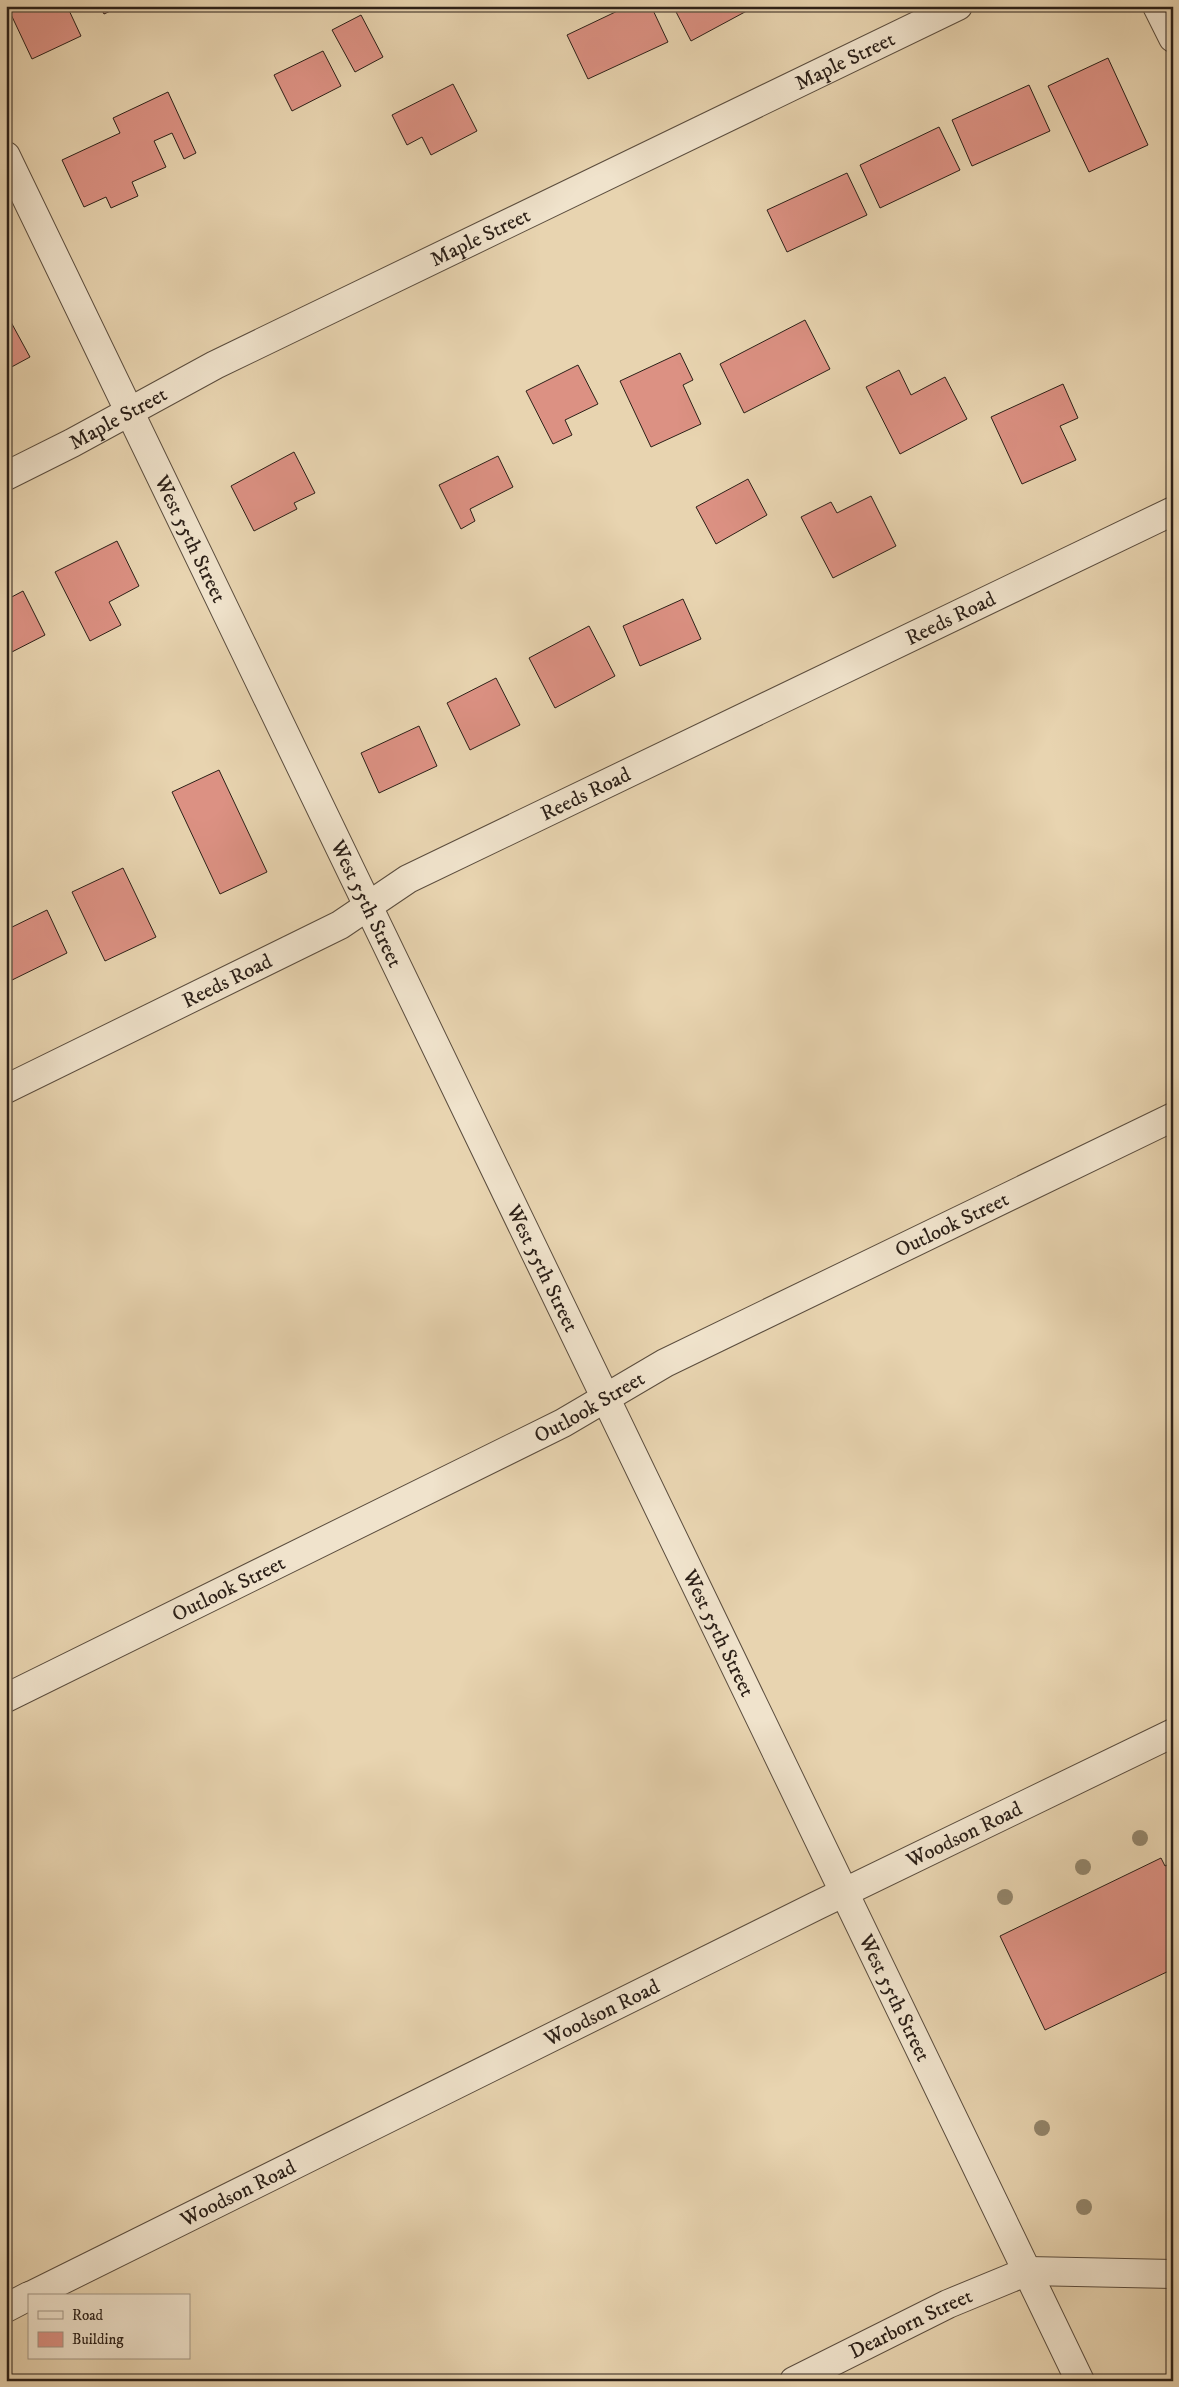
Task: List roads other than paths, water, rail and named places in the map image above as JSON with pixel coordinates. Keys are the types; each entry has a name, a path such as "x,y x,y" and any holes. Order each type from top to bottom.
{"street":[{"name":"Maple Street","path":"6,476 215,365 958,6"},
{"path":"1158,6 1173,38"},
{"name":"West 55th Street","path":"6,156 1080,2381"},
{"name":"Reeds Road","path":"6,1089 340,925 408,879 1173,511"},
{"name":"Outlook Street","path":"6,1698 563,1423 665,1363 1173,1117"},
{"name":"Woodson Road","path":"34,2294 844,1892 1173,1733"},
{"path":"1028,2271 1173,2274"},
{"name":"Dearborn Street","path":"794,2381 948,2304 1028,2271"},
{"name":"Woodson Road","path":"6,2308 28,2297"}]}
